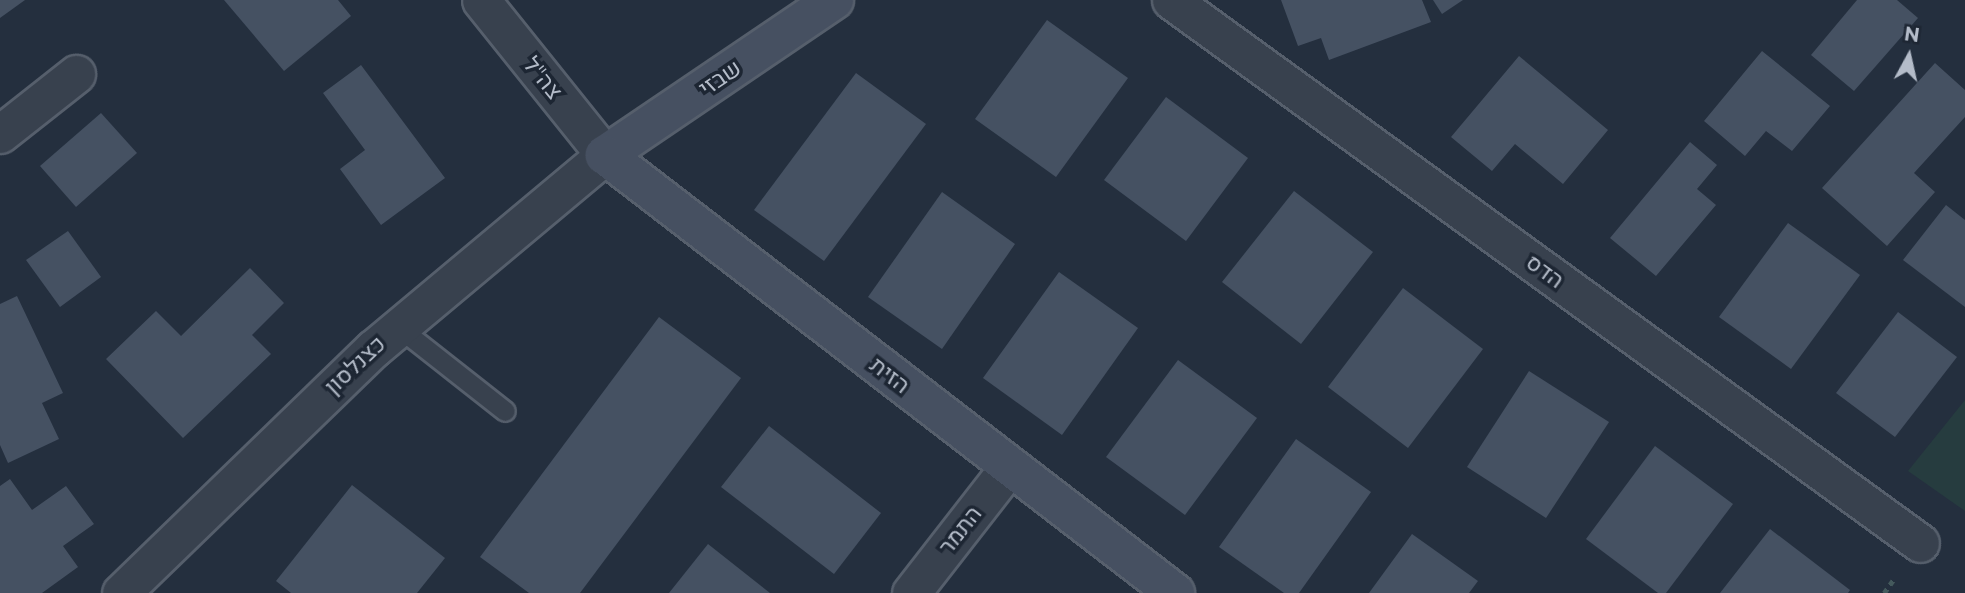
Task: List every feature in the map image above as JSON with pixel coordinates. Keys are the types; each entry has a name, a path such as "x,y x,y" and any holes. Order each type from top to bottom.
{"street":[{"name":"צה\"ל","path":"481,0 606,155"},
{"name":"שבזי","path":"606,155 834,0"},
{"name":"הדס","path":"1171,0 1920,543"},
{"path":"0,134 76,74"},
{"name":"כצנלסון","path":"121,593 397,326 606,155"},
{"name":"הזית","path":"606,155 1175,593"},
{"name":"התמר","path":"911,593 1009,467"}],"lane":[{"path":"397,326 505,411"}],"green space":[{"path":"1965,400 1965,511 1908,471"}],"building":[{"path":"0,0 25,0 0,18"},
{"path":"224,0 338,0 351,16 284,71"},
{"path":"1281,0 1422,0 1431,22 1329,60 1321,38 1298,46"},
{"path":"1433,0 1463,0 1442,14"},
{"path":"1857,0 1897,0 1918,18 1854,91 1811,55"},
{"path":"1047,20 1128,78 1056,177 975,119"},
{"path":"1762,51 1830,106 1792,151 1766,131 1745,156 1704,121"},
{"path":"1519,56 1608,130 1563,184 1515,144 1492,171 1451,137"},
{"path":"1935,63 1965,90 1965,117 1914,173 1935,192 1887,246 1822,188"},
{"path":"361,65 445,178 381,225 340,169 365,150 323,93"},
{"path":"856,73 926,124 824,261 754,210"},
{"path":"1166,97 1248,158 1186,241 1104,180"},
{"path":"101,113 137,153 76,207 40,166"},
{"path":"1690,142 1717,165 1697,189 1716,205 1656,276 1610,238"},
{"path":"1294,191 1373,252 1301,344 1222,282"},
{"path":"942,192 1015,244 942,349 868,297"},
{"path":"1946,205 1965,220 1965,307 1903,260"},
{"path":"1788,223 1860,275 1791,369 1719,317"},
{"path":"68,231 101,277 60,307 26,260"},
{"path":"250,268 284,303 252,335 271,354 183,438 106,359 156,311 181,336"},
{"path":"1059,272 1138,328 1062,435 983,378"},
{"path":"1403,288 1483,349 1408,448 1328,387"},
{"path":"17,296 63,393 42,403 59,439 8,463 0,445 0,304"},
{"path":"1898,312 1957,357 1895,437 1836,393"},
{"path":"659,317 741,378 580,593 529,593 480,557"},
{"path":"1178,360 1257,418 1185,515 1106,457"},
{"path":"1529,371 1609,422 1546,518 1467,467"},
{"path":"769,426 881,513 834,574 721,487"},
{"path":"1296,439 1371,492 1299,593 1284,593 1219,547"},
{"path":"1655,446 1733,504 1666,593 1658,593 1586,539"},
{"path":"10,479 32,510 66,486 94,524 63,546 78,567 42,593 0,593 0,486"},
{"path":"352,485 445,558 417,593 291,593 276,581"},
{"path":"1770,529 1850,590 1848,593 1720,593"},
{"path":"1412,534 1478,581 1469,593 1369,593"},
{"path":"708,544 770,593 669,593"}]}
